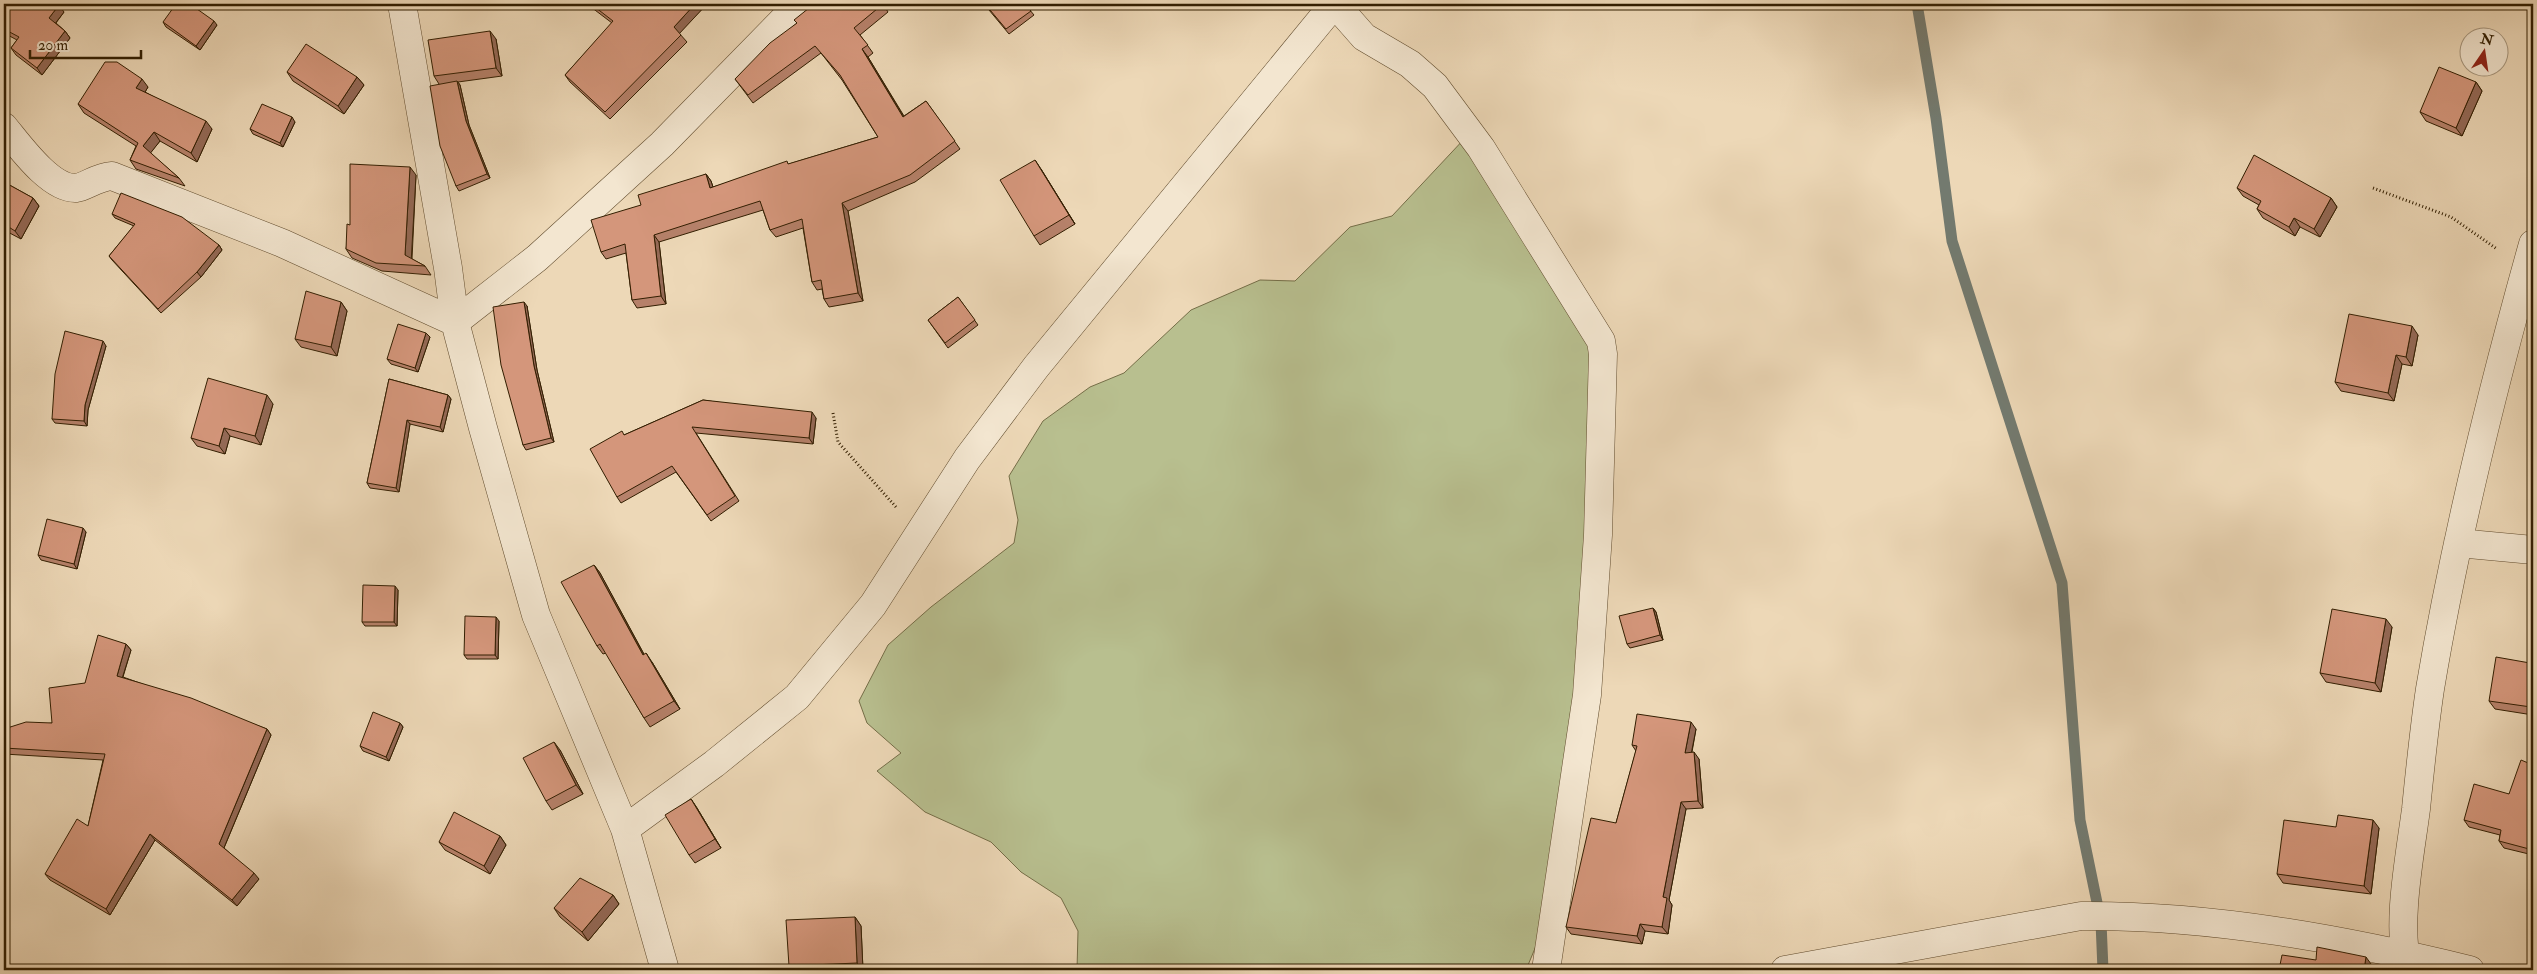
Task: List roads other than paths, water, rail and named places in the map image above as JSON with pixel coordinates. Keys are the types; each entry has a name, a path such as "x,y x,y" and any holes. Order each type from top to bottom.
{"street":[{"path":"402,4 448,268 455,322 536,614 625,829 665,970"},
{"path":"455,322 537,258 662,144 799,4"},
{"path":"625,829 714,764 797,697 873,605 967,459 1036,367 1335,4 1364,37 1410,64 1435,86 1481,148 1601,341 1603,354 1598,535 1587,695 1546,970"},
{"path":"4,127 48,177 66,186 77,188 100,177 112,176 282,243 455,322"},
{"path":"2406,962 2406,886 2430,690 2458,543 2533,244"},
{"path":"2458,543 2533,550"},
{"path":"1785,970 2080,916 2112,915 2178,919 2317,938 2406,962 2470,970"}],"waterway":[{"path":"1917,4 1936,118 1952,241 2062,583 2080,820 2101,922 2103,970"}]}
